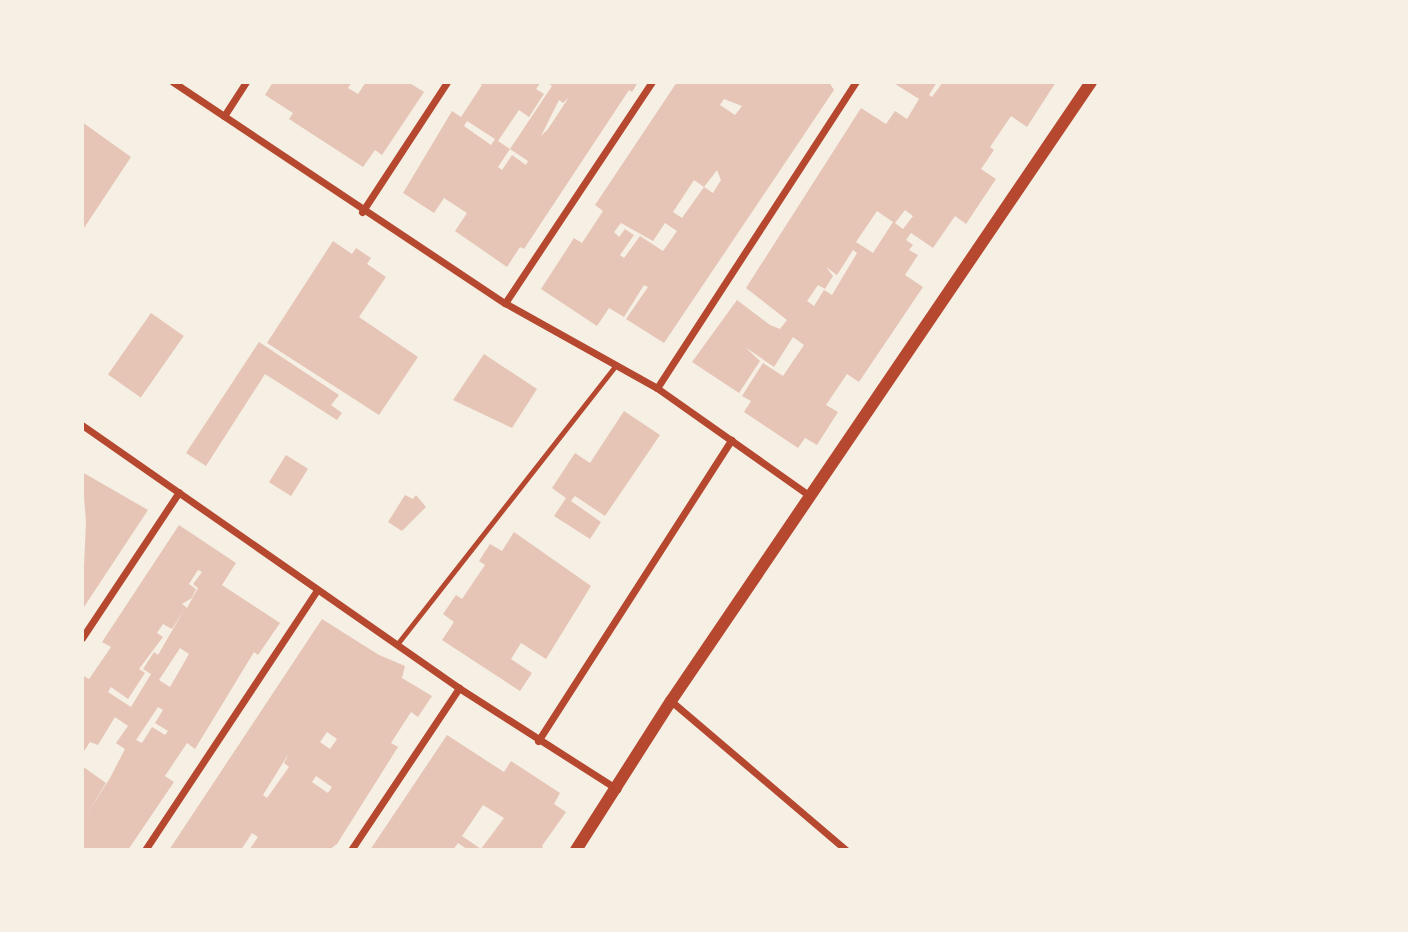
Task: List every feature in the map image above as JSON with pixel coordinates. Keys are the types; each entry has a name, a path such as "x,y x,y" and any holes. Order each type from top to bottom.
{"street":[{"path":"173,82 362,212 505,303 657,388 810,496"},
{"path":"224,116 246,82"},
{"path":"362,212 447,82"},
{"path":"505,303 652,82"},
{"path":"657,388 856,82"},
{"path":"576,850 671,701 1091,82"},
{"path":"82,425 459,688 538,741 617,789"},
{"path":"538,741 731,440"},
{"path":"82,638 178,492"},
{"path":"145,850 317,590"},
{"path":"351,850 459,688"},
{"path":"671,701 846,850"}],"lane":[{"path":"398,643 616,365"}],"building":[{"path":"273,82 352,82 348,88 358,94 366,82 408,82 424,92 382,155 375,150 363,167 289,119 293,113 265,95"},
{"path":"477,82 541,82 536,89 544,94 529,117 519,110 498,141 510,149 552,86 546,82 638,82 632,92 629,90 524,249 520,247 507,267 455,231 467,213 444,198 434,213 403,193 452,111 461,117 482,85","holes":["569,97 548,129 541,136 559,100 563,103","467,121 495,139 491,145 464,126","510,149 528,161 526,165 512,155 502,170 498,167"]},
{"path":"677,82 829,82 834,90 664,343 626,319 648,287 644,285 624,317 609,308 597,326 541,289 574,238 582,243 603,211 595,205","holes":["724,99 742,106 735,115 720,105","717,170 721,180 713,193 704,187","694,180 704,187 682,218 673,212","621,223 653,241 665,223 677,231 663,251 640,236 624,258 620,255 634,235 625,229 619,237 614,232"]},
{"path":"892,82 937,82 929,95 932,97 943,82 1056,82 1027,127 1011,116 990,147 994,150 981,169 996,179 966,224 955,216 933,248 911,233 906,240 913,245 909,250 918,255 905,275 923,287 859,382 847,374 826,405 838,412 817,445 805,438 798,448 744,412 751,401 742,396 763,363 783,376 804,345 793,337 774,367 745,347 760,361 739,393 692,362 737,300 770,325 780,329 787,320 746,288 861,108 886,124 895,111 907,119 919,99","holes":["905,210 913,216 903,229 895,223","877,211 893,222 873,253 856,242","853,250 857,253 832,295 824,290 814,306 807,301 818,285 825,289 833,276 826,267 837,275"]},
{"path":"82,122 131,157 82,231"},
{"path":"333,241 352,254 356,248 371,258 367,264 386,277 359,317 418,357 379,415 267,343"},
{"path":"151,313 184,336 141,397 108,374"},
{"path":"259,342 339,395 331,405 342,413 337,420 265,374 206,466 186,453"},
{"path":"484,354 537,389 512,428 453,400"},
{"path":"624,411 660,435 605,516 575,496 571,501 601,522 590,539 554,516 566,498 552,488 575,453 590,463"},
{"path":"286,455 308,469 291,496 269,482"},
{"path":"82,472 148,510 82,610 86,522"},
{"path":"405,495 413,499 416,495 426,507 402,531 388,522"},
{"path":"179,525 236,563 222,585 280,623 258,655 254,652 195,749 187,743 165,776 174,782 128,850 82,850 82,766 106,783 86,816 110,778 125,749 116,743 128,726 115,717 98,745 90,742 82,754 82,675 89,679 111,647 102,642","holes":["198,570 202,572 193,584 198,588 187,608 182,604 192,598 196,589 189,584","184,610 158,655 154,652 143,669 151,674 131,707 108,692 111,687 128,699 145,673 139,669 163,637 157,633 163,624 172,629","180,648 189,654 170,687 159,680","158,707 163,710 155,723 168,731 165,735 152,727 142,743 136,740"]},
{"path":"514,532 591,586 546,659 521,643 511,659 532,673 520,691 442,640 454,622 443,614 456,595 462,599 485,565 479,561 490,544 502,551"},
{"path":"322,619 379,655 405,666 402,678 432,696 418,717 411,712 391,743 398,747 337,844 329,850 249,850 258,837 252,833 241,850 169,850","holes":["327,732 337,739 330,749 320,742","289,753 284,763 289,767 267,798 263,795","316,776 332,787 328,793 312,782"]},
{"path":"447,735 504,772 511,761 560,793 554,804 566,812 542,846 544,850 468,850 458,843 453,850 370,850","holes":["483,805 504,818 481,849 462,836"]}]}
